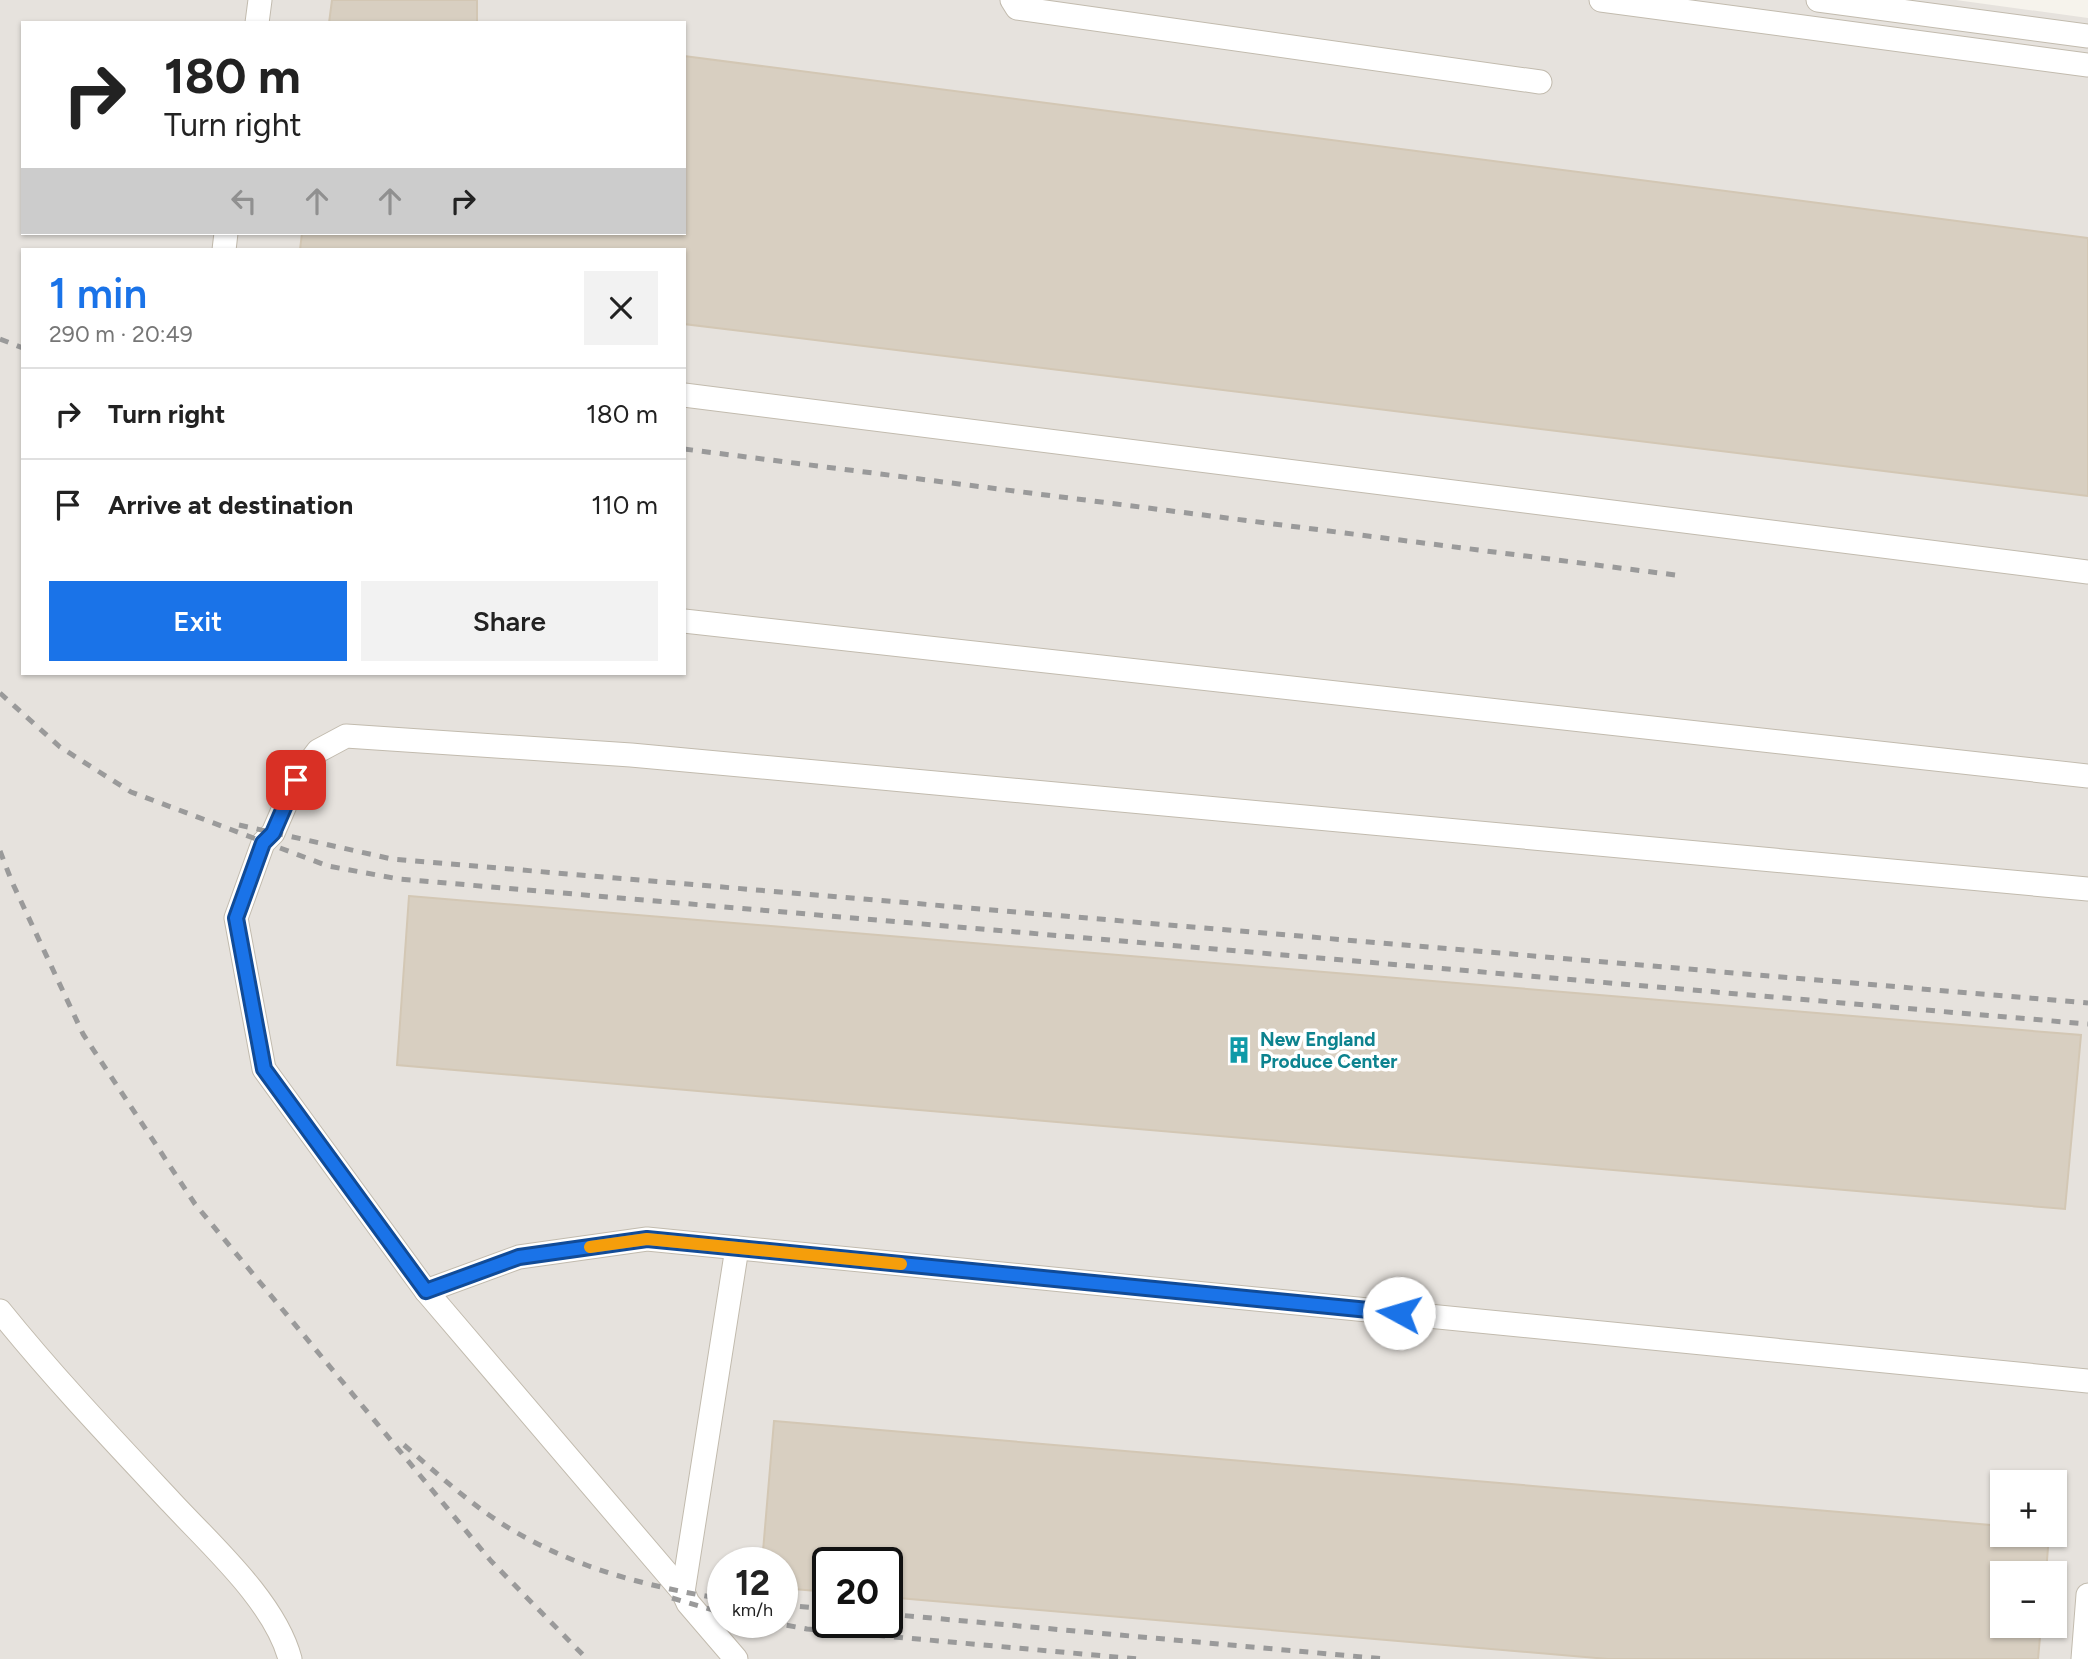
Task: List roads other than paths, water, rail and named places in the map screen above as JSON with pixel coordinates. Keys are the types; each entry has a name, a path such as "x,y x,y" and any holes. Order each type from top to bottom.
{"lane":[{"path":"257,21 260,0"},
{"path":"1012,0 1017,8 1540,82"},
{"path":"1601,0 2088,65"},
{"path":"1818,0 2088,36"},
{"path":"686,395 2088,572"},
{"path":"686,621 2088,776"},
{"path":"736,1659 688,1603 683,1592 426,1291 264,1069 236,918 263,843 273,833 296,780 318,751 346,736 631,755 2088,890"},
{"path":"426,1291 519,1257 647,1239 2088,1381"},
{"path":"683,1592 737,1248"},
{"path":"0,1311 68,1391 256,1594 287,1647 290,1659"},
{"path":"2083,1659 2088,1595"}],"railway":[{"path":"0,339 21,347"},
{"path":"686,449 1683,576"},
{"path":"0,693 60,747 131,792 328,866 399,879 2088,1024"},
{"path":"239,825 392,859 2088,1003"},
{"path":"0,851 83,1034 195,1204 491,1561 587,1659"},
{"path":"404,1445 485,1512 538,1544 615,1575 707,1596"},
{"path":"672,1598 707,1608"},
{"path":"798,1606 812,1608"},
{"path":"903,1615 1385,1659"},
{"path":"798,1627 1138,1659"}],"place":[{"name":"New England Produce Center","path":"1239,1050"}]}
